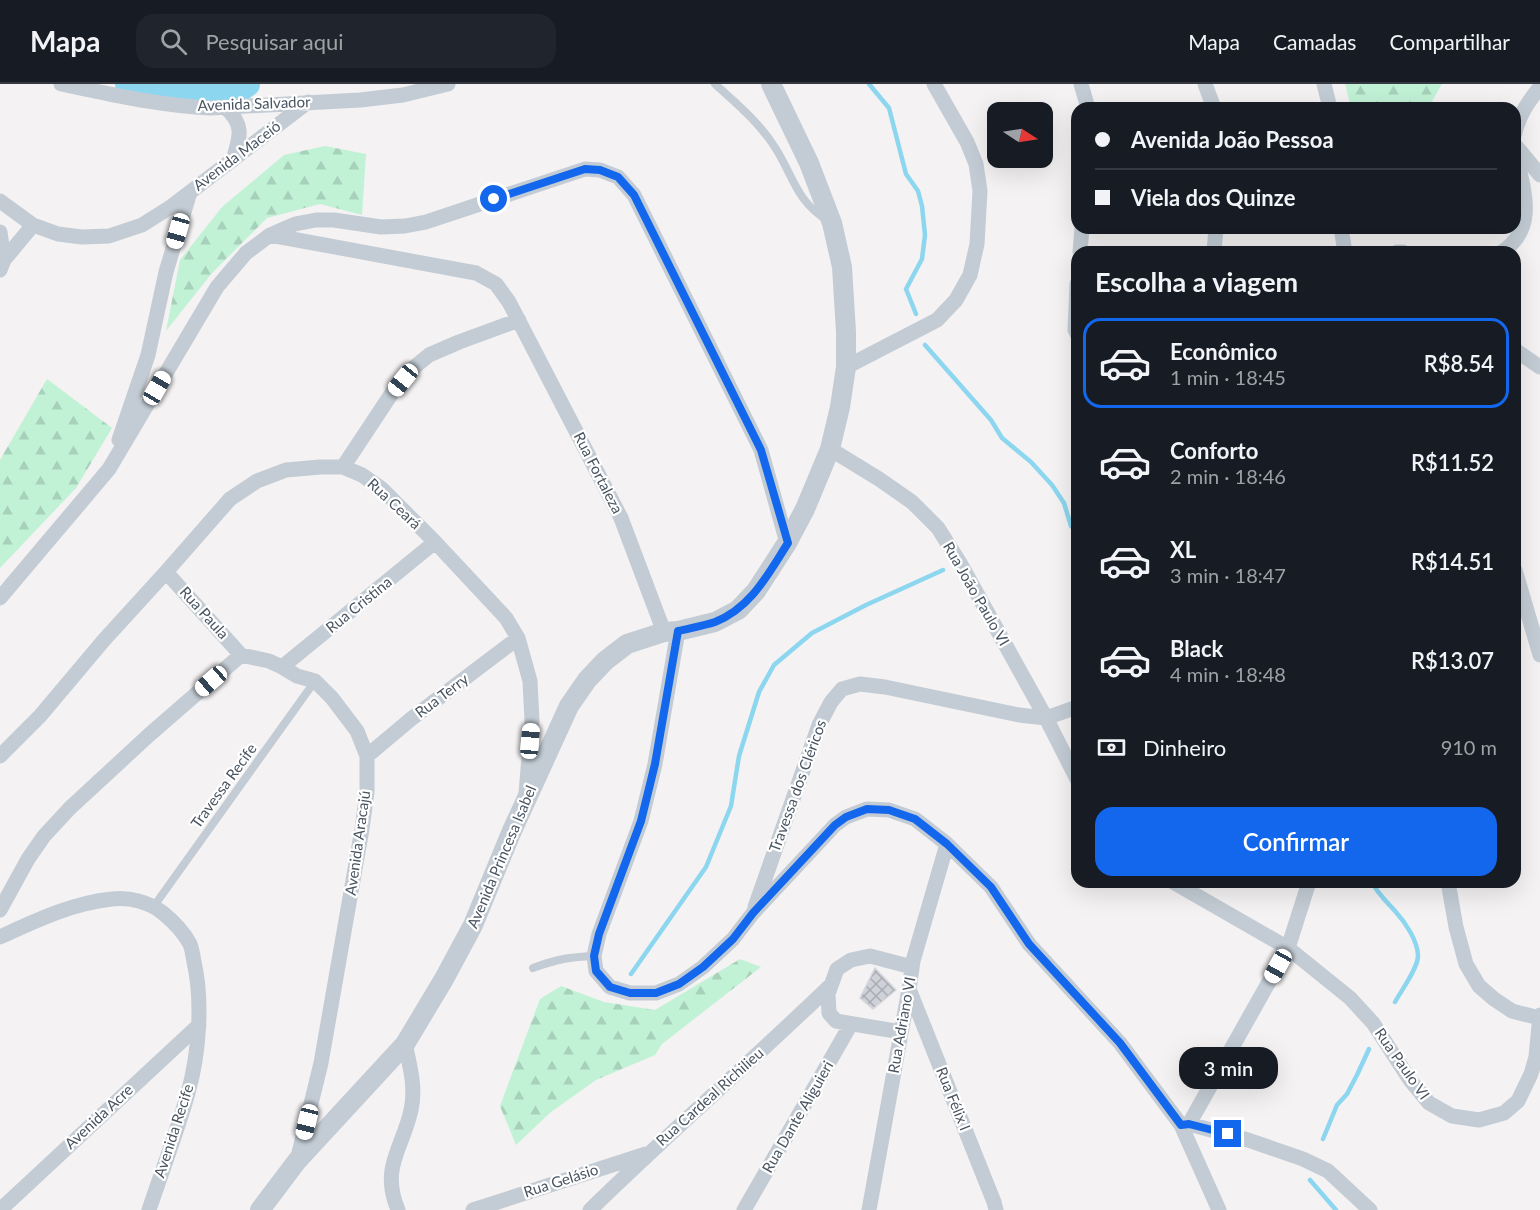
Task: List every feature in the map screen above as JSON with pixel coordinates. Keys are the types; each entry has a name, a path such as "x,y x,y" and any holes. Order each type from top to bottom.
{"street":[{"name":"Avenida Salvador","path":"61,84 191,107 360,100 403,95 448,84"},
{"name":"Avenida Princesa Isabel","path":"260,1210 297,1161 405,1044 473,925 569,705 587,680 604,661 627,645 715,622 738,610 756,591 788,543 805,509 830,449 840,407 846,367 842,267 832,223 809,163 771,84"},
{"path":"846,367 937,320 956,300 970,275 977,244 980,191 975,164 967,142 934,84"},
{"path":"1082,84 1086,102"},
{"path":"1205,84 1212,102"},
{"path":"1324,84 1328,102"},
{"path":"1521,114 1540,87"},
{"name":"Avenida Maceió","path":"0,201 33,225 58,234 82,237 109,236 142,225 172,206 308,102"},
{"path":"225,107 235,116 239,126 239,140 233,160"},
{"path":"1521,152 1540,175"},
{"path":"0,598 109,469 217,287 246,253 270,236 295,224 316,220 334,220 381,227 405,226 426,222 585,169 600,170 618,177 634,195 761,450 788,543"},
{"path":"1521,180 1526,219 1521,233"},
{"path":"109,469 148,355 166,272 190,192"},
{"path":"2,265 33,225"},
{"path":"0,232 2,265"},
{"path":"1510,246 1521,234"},
{"name":"Rua Fortaleza","path":"270,236 476,273 496,285 519,320 621,518 671,632"},
{"path":"343,467 394,390 420,362 449,346 519,320"},
{"path":"1521,354 1540,367"},
{"name":"Rua João Paulo VI","path":"830,449 879,478 912,502 938,528 960,563 1071,767"},
{"name":"Rua Ceará","path":"0,756 40,716 104,640 230,499 257,481 286,470 320,466 343,467 362,475 382,489 506,618 518,638 530,681 532,721 525,802"},
{"name":"Rua Cristina","path":"282,667 435,542"},
{"name":"Rua Paula","path":"166,572 241,655"},
{"path":"1521,590 1540,655"},
{"path":"671,632 655,764 641,821 628,860 608,907 594,956 596,971 610,987 630,993 656,993 679,984 703,967 733,939 753,913 835,825 846,817 867,809 889,810 915,819 947,844 991,887 1029,944 1120,1043 1185,1124 1218,1210"},
{"name":"Rua Terry","path":"367,756 411,719 518,638"},
{"path":"0,910 33,852 44,836 70,808 241,655"},
{"name":"Avenida Aracajú","path":"241,655 269,661 297,676 315,681 332,698 357,731 367,756 367,792 358,852 321,1063 297,1161"},
{"name":"Travessa dos Cléricos","path":"753,913 819,725 831,702 842,689 860,684 885,687 1019,715 1046,718"},
{"path":"1046,718 1071,709"},
{"name":"Rua Adriano VI","path":"869,1210 912,967 947,844"},
{"path":"1183,888 1288,948"},
{"path":"1185,1124 1288,948 1307,888"},
{"path":"1449,888 1466,964 1479,986 1512,1011 1540,1016"},
{"name":"Avenida Recife","path":"0,937 71,908 113,898 137,900 154,906 175,922 191,945 197,975 199,1025 196,1050 189,1092 149,1210"},
{"name":"Rua Paulo VI","path":"1288,948 1350,998 1373,1023 1410,1080 1429,1103 1452,1116 1479,1120 1504,1113 1518,1101 1538,1057 1540,1016"},
{"path":"901,1032 837,1021 829,1013 828,994 837,969 851,960 870,956 912,967"},
{"name":"Rua Cardeal Richilieu","path":"590,1210 648,1153 769,1045 831,985"},
{"name":"Rua Félix I","path":"909,989 996,1210"},
{"name":"Rua Dante Aliguieri","path":"744,1210 851,1024"},
{"name":"Avenida Acre","path":"0,1210 199,1025"},
{"path":"398,1210 392,1196 391,1180 394,1159 411,1110 414,1090 405,1044"},
{"path":"1185,1124 1248,1140 1303,1159 1328,1171 1370,1210"},
{"name":"Rua Gelásio","path":"473,1210 648,1153"}],"lane":[{"path":"715,84 756,122 777,149 806,203 817,214 832,223"},
{"name":"Travessa Recife","path":"154,906 315,681"},
{"path":"533,968 569,957 594,956"}],"green space":[{"path":"1345,84 1442,84 1432,102 1350,102"},
{"path":"325,146 366,154 362,215 320,204 267,218 212,273 166,331 180,260 222,207 284,155"},
{"path":"47,379 112,428 76,488 0,568 0,460"},
{"path":"740,959 761,967 662,1044 655,1055 596,1080 551,1112 516,1145 500,1106 540,999 561,986 604,1002 655,1010"}],"building":[{"path":"875,968 896,990 873,1009 860,998"}],"waterway":[{"path":"128,84 149,89 219,95 240,89 247,84"},
{"path":"869,84 889,108 906,174 918,191 922,206 925,235 922,259 906,289 916,314"},
{"path":"925,345 991,420 1002,438 1031,462 1052,485 1064,503 1071,526"},
{"path":"631,974 706,867 731,806 739,756 759,692 774,665 812,633 866,605 943,570"},
{"path":"1376,888 1407,926 1417,950 1415,967 1395,1002"},
{"path":"1323,1139 1337,1105 1347,1094 1369,1049"},
{"path":"1310,1180 1336,1210"}],"route":[{"path":"494,199 585,169 600,170 618,177 634,195 761,450 788,543 756,591 738,610 715,622 678,631 655,764 641,821 599,934 594,956 596,971 610,987 630,993 656,993 679,984 703,967 733,939 753,913 835,825 846,817 867,809 889,810 915,819 947,844 991,887 1029,944 1120,1043 1181,1125 1189,1124 1228,1134"}]}
